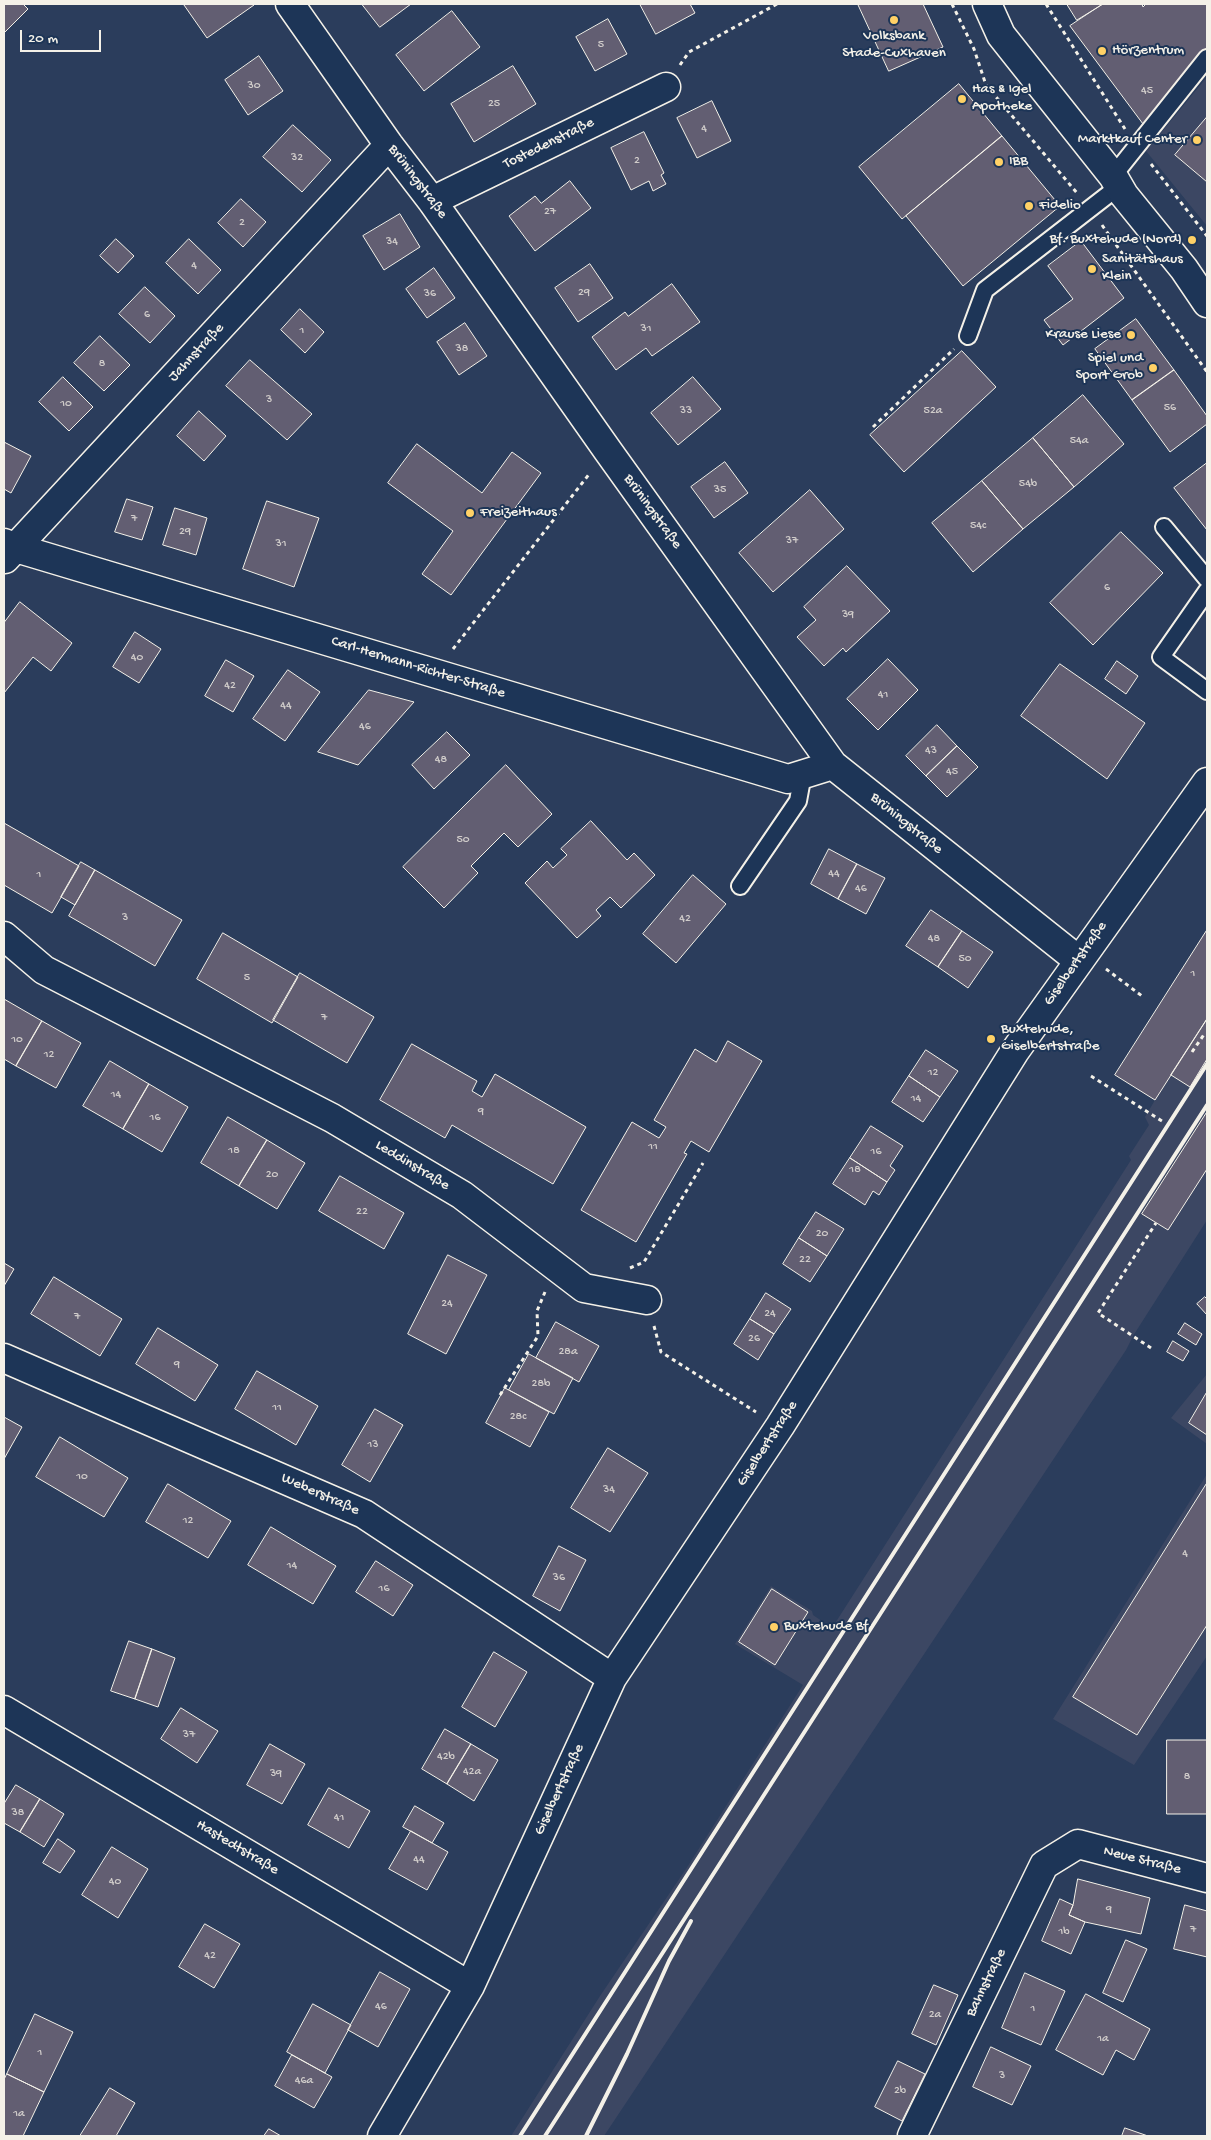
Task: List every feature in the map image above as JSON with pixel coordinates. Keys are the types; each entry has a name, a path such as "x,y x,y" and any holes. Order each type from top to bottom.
{"street":[{"name":"Brüningstraße","path":"290,4 833,765 1080,957"},
{"path":"987,4 1001,35 1184,269 1207,303"},
{"name":"Tostedenstraße","path":"432,201 666,87"},
{"name":"Jahnstraße","path":"8,550 389,145"},
{"name":"Carl-Hermann-Richter-Straße","path":"8,550 434,673 788,779 833,765"},
{"name":"Giselbertstraße","path":"382,2136 470,1986 612,1678 780,1426 1015,1051 1080,957 1207,782"},
{"name":"Leddinstraße","path":"4,936 44,970 332,1118 462,1195 584,1288 647,1300"},
{"name":"Weberstraße","path":"4,1358 364,1514 612,1678"},
{"name":"Hastedtstraße","path":"4,1710 470,1986"},
{"name":"Neue Straße","path":"1078,1844 1207,1878"},
{"name":"Bahnstraße","path":"912,2136 1044,1865 1078,1844"}],"lane":[{"path":"968,336 985,290 1115,182 1136,147 1207,58"},
{"path":"1164,527 1207,580"},
{"path":"1207,591 1161,657 1207,691"},
{"path":"740,886 798,800 803,774"}],"path":[{"path":"666,87 689,52 777,4"},
{"path":"1046,4 1136,147 1207,236"},
{"path":"873,426 968,336"},
{"path":"434,673 608,451"},
{"path":"1080,957 1142,996"},
{"path":"1192,1052 1205,1033"},
{"path":"1090,1076 1165,1123"},
{"path":"626,1270 644,1262 703,1163"},
{"path":"1151,1348 1098,1313 1156,1223"},
{"path":"500,1394 538,1336 537,1311 555,1266"},
{"path":"647,1300 662,1352 780,1426"}],"shaded area":[{"path":"1207,77 1207,226 1146,151"},
{"path":"1207,930 1207,1220 1126,1350 604,2136 511,2136 600,1996 686,1869 803,1685 735,1644 771,1586 812,1611 813,1615 832,1628 1131,1160 1129,1156 1149,1125 1145,1117 1155,1100 1115,1075"},
{"path":"1207,1374 1207,1444 1171,1418"},
{"path":"1207,1474 1207,1656 1134,1765 1053,1719"}],"building":[{"path":"4,4 23,4 28,9 4,33"},
{"path":"362,4 411,4 380,27"},
{"path":"640,4 690,4 695,13 656,34"},
{"path":"858,4 923,4 943,47 889,71"},
{"path":"1067,4 1103,4 1077,20"},
{"path":"1103,4 1142,4 1143,7 1146,4 1207,4 1207,53 1146,128 1070,26"},
{"path":"184,5 254,5 207,38"},
{"path":"452,11 480,47 424,91 396,55"},
{"path":"608,19 627,54 595,71 576,37"},
{"path":"259,56 283,91 248,115 225,80"},
{"path":"513,66 536,104 474,142 451,104"},
{"path":"959,84 1002,136 902,219 859,167"},
{"path":"712,101 731,141 697,158 677,118"},
{"name":"Marktkauf Center","path":"1207,117 1207,182 1175,155"},
{"path":"293,125 331,160 302,192 263,157"},
{"path":"644,132 664,173 661,175 666,184 653,191 649,181 631,190 611,148"},
{"path":"1002,136 1060,206 963,286 906,216"},
{"path":"570,181 591,208 535,251 509,216 535,196 541,203"},
{"path":"241,199 266,222 243,247 218,223"},
{"path":"400,214 420,247 384,270 363,236"},
{"path":"116,239 134,256 118,273 100,256"},
{"path":"189,239 221,270 198,294 166,263"},
{"path":"1081,241 1124,298 1063,345 1044,320 1073,299 1048,266"},
{"path":"590,264 613,298 578,322 555,288"},
{"path":"434,268 455,298 427,318 406,289"},
{"path":"672,284 700,322 652,356 646,348 616,370 592,337 625,312 628,316"},
{"path":"145,287 175,316 150,343 119,314"},
{"path":"300,309 324,332 305,353 281,330"},
{"path":"1136,319 1174,370 1132,400 1095,349"},
{"path":"465,323 487,356 459,375 437,342"},
{"path":"100,336 130,365 104,391 74,363"},
{"path":"962,351 996,387 904,472 870,435"},
{"path":"250,360 312,414 287,440 226,386"},
{"path":"1174,370 1207,416 1207,424 1170,452 1132,400"},
{"path":"63,377 93,407 69,431 39,402"},
{"path":"693,377 721,409 678,445 651,413"},
{"path":"1083,395 1124,444 1074,487 1033,438"},
{"path":"199,411 226,436 204,461 177,436"},
{"path":"1033,438 1074,487 1023,529 982,481"},
{"path":"4,442 31,456 11,493 4,489"},
{"name":"Freizeithaus","path":"417,444 482,493 512,452 541,473 451,595 422,574 453,531 388,483"},
{"path":"725,462 748,493 714,518 691,487"},
{"path":"1207,463 1207,530 1174,488"},
{"path":"982,481 1023,529 973,572 932,523"},
{"path":"810,490 844,529 773,592 739,553"},
{"path":"127,499 153,507 142,540 115,532"},
{"path":"267,501 319,518 294,587 243,569"},
{"path":"175,508 207,518 196,555 163,545"},
{"path":"1121,532 1163,573 1093,645 1050,603"},
{"path":"847,566 890,611 846,652 843,648 824,666 797,637 816,620 804,607"},
{"path":"20,602 72,643 51,671 33,657 4,693 4,623"},
{"path":"135,632 161,649 139,683 113,667"},
{"path":"888,659 918,690 878,730 847,699"},
{"path":"226,660 254,676 233,712 205,696"},
{"path":"1117,661 1138,676 1126,694 1105,679"},
{"path":"1060,664 1145,723 1107,779 1021,716"},
{"path":"288,670 320,692 285,741 253,719"},
{"path":"369,690 414,702 358,765 318,752"},
{"path":"937,725 957,746 926,776 906,756"},
{"path":"447,732 470,755 434,789 412,765"},
{"path":"957,746 978,767 947,797 926,776"},
{"path":"506,765 552,814 518,847 504,833 471,866 478,873 444,908 403,867"},
{"path":"591,821 627,860 634,853 655,875 621,908 610,897 596,910 601,916 577,938 525,883 547,861 553,868 567,855 561,849"},
{"path":"4,823 79,866 52,913 4,885"},
{"path":"829,849 857,864 838,899 811,884"},
{"path":"81,862 95,870 75,905 61,897"},
{"path":"857,864 885,878 866,914 838,899"},
{"path":"95,870 182,920 155,966 69,916"},
{"path":"693,875 726,904 676,963 643,934"},
{"path":"931,910 962,931 938,967 906,946"},
{"path":"1207,930 1207,1019 1155,1100 1115,1075"},
{"path":"962,931 993,952 968,988 938,967"},
{"path":"223,933 298,977 272,1023 197,979"},
{"path":"300,973 374,1017 347,1063 273,1020"},
{"path":"4,999 42,1021 16,1066 4,1059"},
{"path":"1207,1019 1207,1059 1190,1087 1171,1075"},
{"path":"42,1021 81,1043 56,1088 16,1066"},
{"path":"728,1041 762,1061 709,1152 691,1141 684,1153 687,1154 636,1242 581,1210 632,1122 659,1138 666,1127 654,1120 695,1049 716,1062"},
{"path":"412,1044 477,1081 472,1091 482,1097 495,1074 586,1127 553,1184 452,1125 445,1138 380,1100"},
{"path":"926,1050 958,1071 940,1097 909,1076"},
{"path":"110,1061 149,1084 123,1129 83,1106"},
{"path":"909,1076 940,1097 923,1122 892,1102"},
{"path":"149,1084 188,1107 162,1152 123,1129"},
{"path":"1207,1112 1207,1169 1168,1230 1142,1214"},
{"path":"228,1117 267,1140 239,1186 201,1163"},
{"path":"871,1126 903,1146 890,1166 895,1170 887,1182 850,1158"},
{"path":"267,1140 305,1163 277,1209 239,1186"},
{"path":"850,1158 887,1182 879,1195 873,1191 865,1205 833,1184"},
{"path":"340,1176 404,1213 384,1249 319,1211"},
{"path":"816,1212 844,1229 827,1256 799,1238"},
{"path":"799,1238 827,1256 810,1282 783,1264"},
{"path":"448,1255 487,1275 446,1354 408,1334"},
{"path":"4,1263 14,1269 4,1286"},
{"path":"54,1277 122,1319 100,1356 31,1314"},
{"path":"766,1293 791,1309 774,1334 750,1319"},
{"path":"1205,1297 1207,1299 1207,1315 1197,1304"},
{"path":"750,1319 774,1334 758,1360 734,1344"},
{"path":"556,1322 599,1346 579,1382 536,1358"},
{"path":"1185,1323 1202,1334 1196,1345 1178,1334"},
{"path":"158,1328 218,1365 195,1401 136,1364"},
{"path":"1173,1341 1189,1351 1183,1361 1167,1352"},
{"path":"529,1354 573,1378 554,1414 509,1390"},
{"path":"257,1371 318,1406 296,1445 235,1409"},
{"path":"505,1388 549,1412 530,1447 486,1423"},
{"path":"1207,1392 1207,1435 1189,1423"},
{"path":"375,1409 403,1425 370,1482 342,1465"},
{"path":"4,1417 22,1427 4,1459"},
{"path":"60,1437 128,1478 104,1517 36,1477"},
{"path":"608,1448 648,1473 610,1532 571,1508"},
{"path":"1207,1483 1207,1625 1137,1735 1073,1697"},
{"path":"168,1484 231,1521 208,1558 146,1522"},
{"path":"271,1527 336,1566 313,1604 248,1565"},
{"path":"559,1546 586,1560 560,1611 533,1596"},
{"path":"376,1561 413,1585 393,1616 356,1592"},
{"name":"Buxtehude Bf","path":"772,1589 808,1612 775,1665 739,1642"},
{"path":"129,1641 152,1649 135,1699 111,1691"},
{"path":"152,1649 175,1658 158,1707 135,1699"},
{"path":"494,1652 527,1672 495,1727 462,1707"},
{"path":"181,1708 218,1731 197,1763 161,1739"},
{"path":"445,1729 471,1744 447,1784 422,1769"},
{"path":"1167,1740 1207,1740 1207,1814 1167,1814"},
{"path":"270,1744 305,1764 282,1804 247,1785"},
{"path":"471,1744 498,1760 474,1801 447,1784"},
{"path":"16,1785 40,1799 20,1832 4,1823 4,1804"},
{"path":"329,1788 370,1811 349,1848 308,1825"},
{"path":"40,1799 64,1814 44,1847 20,1832"},
{"path":"415,1806 444,1823 432,1843 403,1827"},
{"path":"411,1831 448,1852 427,1890 389,1869"},
{"path":"58,1839 75,1851 60,1873 43,1863"},
{"path":"112,1847 148,1869 118,1918 82,1895"},
{"path":"1078,1879 1150,1898 1141,1934 1085,1922 1069,1915"},
{"path":"1060,1899 1073,1905 1069,1915 1085,1922 1071,1954 1042,1941"},
{"path":"1185,1905 1207,1911 1207,1957 1174,1949"},
{"path":"205,1924 240,1944 214,1988 179,1967"},
{"path":"1126,1940 1147,1949 1123,2002 1103,1993"},
{"path":"380,1972 410,1989 378,2047 348,2030"},
{"path":"1025,1973 1065,1991 1041,2045 1002,2028"},
{"path":"934,1985 958,1995 936,2045 912,2034"},
{"path":"1086,1994 1150,2029 1134,2060 1116,2050 1103,2075 1056,2050"},
{"path":"313,2004 351,2025 325,2073 287,2052"},
{"path":"35,2014 73,2032 44,2092 7,2074"},
{"path":"991,2047 1031,2066 1012,2105 973,2087"},
{"path":"292,2055 332,2077 314,2108 275,2086"},
{"path":"898,2061 925,2074 902,2121 875,2107"},
{"path":"7,2074 44,2092 23,2136 4,2136 4,2080"},
{"path":"110,2088 135,2103 116,2136 80,2136"},
{"path":"1125,2128 1148,2136 1122,2136"},
{"path":"269,2129 281,2136 264,2136"}],"railway":[{"path":"520,2136 1207,1064"},
{"path":"545,2136 1207,1105"},
{"path":"586,2136 627,2054 669,1961 691,1921"}],"place":[{"name":"Volksbank Stade-Cuxhaven","path":"894,20"},
{"name":"Hörzentrum","path":"1102,51"},
{"name":"Has & Igel Apotheke","path":"962,99"},
{"name":"Marktkauf Center","path":"1197,140"},
{"name":"IBB","path":"999,162"},
{"name":"Fidelio","path":"1029,206"},
{"name":"Bf. Buxtehude (Nord)","path":"1192,240"},
{"name":"Sanitätshaus Klein","path":"1092,269"},
{"name":"Krause Liese","path":"1131,335"},
{"name":"Spiel und Sport Grob","path":"1153,368"},
{"name":"Freizeithaus","path":"470,513"},
{"name":"Buxtehude, Giselbertstraße","path":"991,1039"},
{"name":"Buxtehude Bf","path":"774,1627"}]}
